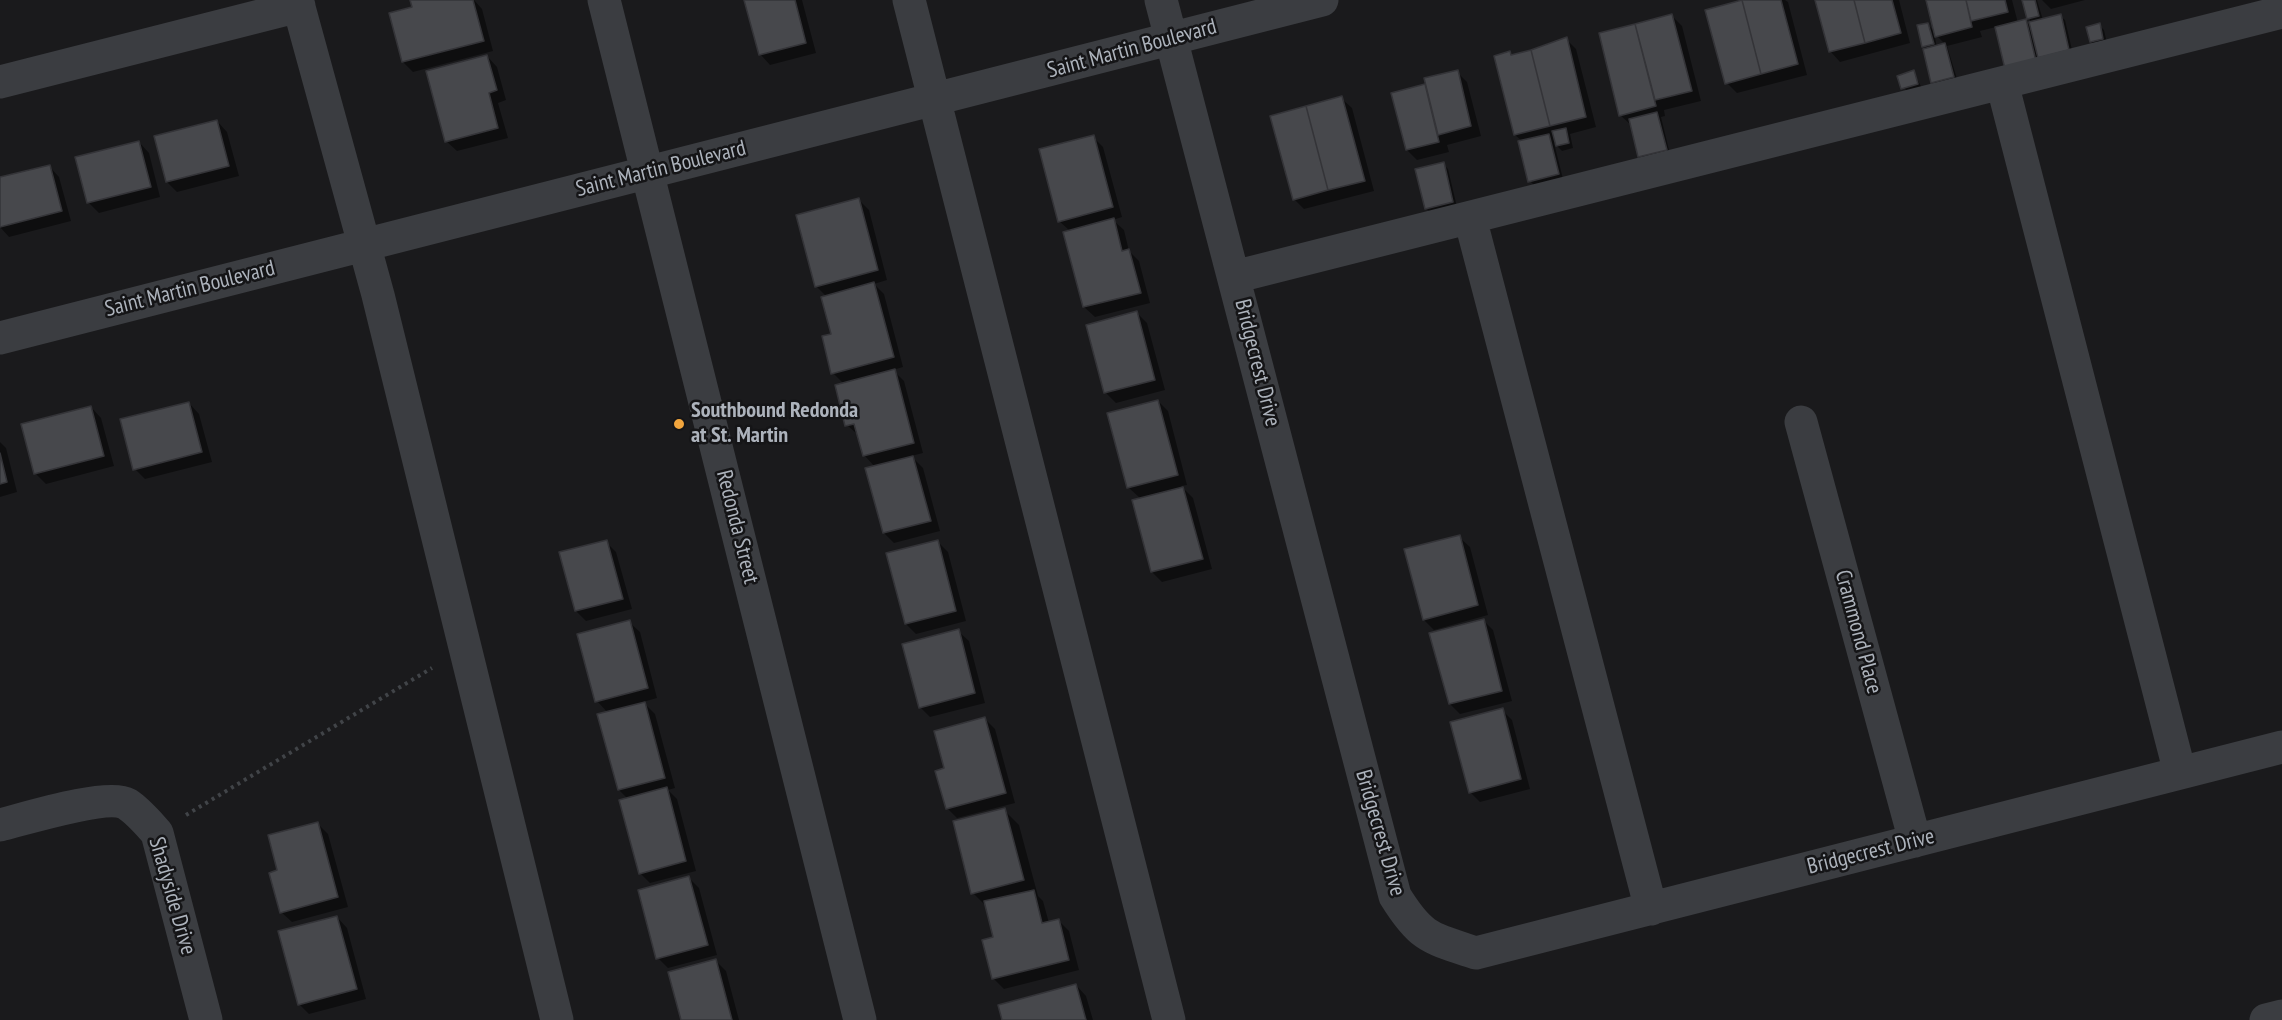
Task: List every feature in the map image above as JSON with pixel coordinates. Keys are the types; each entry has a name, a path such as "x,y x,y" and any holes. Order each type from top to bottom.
{"street":[{"name":"Redonda Street","path":"604,0 860,1020"},
{"path":"909,0 1169,1020"},
{"name":"Bridgecrest Drive","path":"1161,0 1395,896 1413,925 1436,940 1476,953 2282,747"},
{"name":"Saint Martin Boulevard","path":"0,338 1322,0"},
{"path":"0,82 298,3 363,245 557,1020"},
{"path":"1234,278 2282,12"},
{"path":"2002,83 2180,773"},
{"path":"1470,218 1651,909"},
{"name":"Crammond Place","path":"1801,423 1915,841"},
{"name":"Shadyside Drive","path":"0,825 78,805 125,802 157,833 206,1020"},
{"path":"2266,1020 2282,1016"}],"path":[{"path":"157,833 465,648"}],"building":[{"path":"410,0 473,0 484,41 402,62 389,13 412,7"},
{"path":"744,0 795,0 806,43 759,55"},
{"path":"1742,0 1781,0 1798,64 1761,74"},
{"path":"1742,0 1761,74 1725,84 1705,10"},
{"path":"1815,0 1854,0 1865,43 1829,52"},
{"path":"1854,0 1892,0 1901,33 1865,43"},
{"path":"1926,0 1966,0 1972,27 1935,37"},
{"path":"1966,0 2005,0 2008,12 1971,21"},
{"path":"2022,0 2035,0 2039,16 2027,19"},
{"path":"1672,14 1692,91 1655,100 1635,24"},
{"path":"2061,14 2069,50 2038,58 2029,22"},
{"path":"2026,19 2036,61 2005,69 1995,27"},
{"path":"1928,23 1934,44 1922,47 1917,25"},
{"path":"2100,23 2103,39 2090,42 2086,27"},
{"path":"1635,24 1656,106 1619,116 1599,33"},
{"path":"1567,37 1586,117 1550,126 1531,50"},
{"path":"1945,43 1954,77 1931,83 1923,49"},
{"path":"1531,50 1550,126 1514,135 1494,56 1510,51 1511,55"},
{"path":"487,55 497,90 489,93 498,128 445,142 426,71"},
{"path":"1458,70 1471,126 1438,135 1424,78"},
{"path":"1914,70 1918,84 1901,89 1897,76"},
{"path":"1425,84 1439,142 1406,150 1391,93"},
{"path":"1342,96 1365,181 1328,190 1306,106"},
{"path":"1306,106 1328,190 1293,200 1270,116"},
{"path":"1657,112 1667,150 1638,157 1629,119"},
{"path":"217,120 229,166 166,182 154,136"},
{"path":"1566,128 1569,143 1556,146 1552,131"},
{"path":"1549,134 1559,174 1528,182 1518,141"},
{"path":"1094,135 1113,207 1058,222 1039,149"},
{"path":"139,141 151,187 87,203 75,157"},
{"path":"1444,162 1453,202 1425,209 1415,169"},
{"path":"50,165 62,211 0,227 0,177"},
{"path":"859,198 878,270 815,287 796,215"},
{"path":"1114,218 1122,251 1129,249 1141,293 1083,307 1063,232"},
{"path":"874,282 894,357 831,374 822,336 831,334 821,297"},
{"path":"1137,311 1155,380 1104,393 1086,325"},
{"path":"895,369 914,443 863,456 854,424 845,426 835,385"},
{"path":"1158,400 1178,475 1127,488 1107,413"},
{"path":"189,402 202,452 133,470 120,419"},
{"path":"91,406 104,456 34,474 21,424"},
{"path":"0,453 7,482 0,484"},
{"path":"913,456 931,521 883,533 865,468"},
{"path":"1183,487 1203,559 1151,572 1132,500"},
{"path":"1460,535 1478,605 1423,620 1404,549"},
{"path":"607,540 623,599 575,611 559,552"},
{"path":"938,540 956,611 905,624 886,553"},
{"path":"1484,619 1502,691 1449,704 1429,633"},
{"path":"630,620 648,688 595,702 577,634"},
{"path":"959,629 975,693 919,708 902,644"},
{"path":"645,702 665,778 618,790 597,714"},
{"path":"1503,708 1521,779 1469,793 1450,722"},
{"path":"985,717 1006,793 946,809 935,771 944,768 934,731"},
{"path":"667,787 686,861 639,874 619,800"},
{"path":"1005,808 1024,880 971,894 953,821"},
{"path":"318,822 338,897 280,913 269,873 277,870 268,835"},
{"path":"689,876 708,945 656,959 638,890"},
{"path":"1034,890 1042,923 1059,919 1069,960 992,979 982,940 993,937 984,901"},
{"path":"337,916 357,989 298,1005 278,931"},
{"path":"716,959 732,1020 681,1020 668,972"},
{"path":"1076,984 1086,1020 1002,1020 998,1005"}],"place":[{"name":"Southbound Redonda at St. Martin","path":"679,424"}]}
